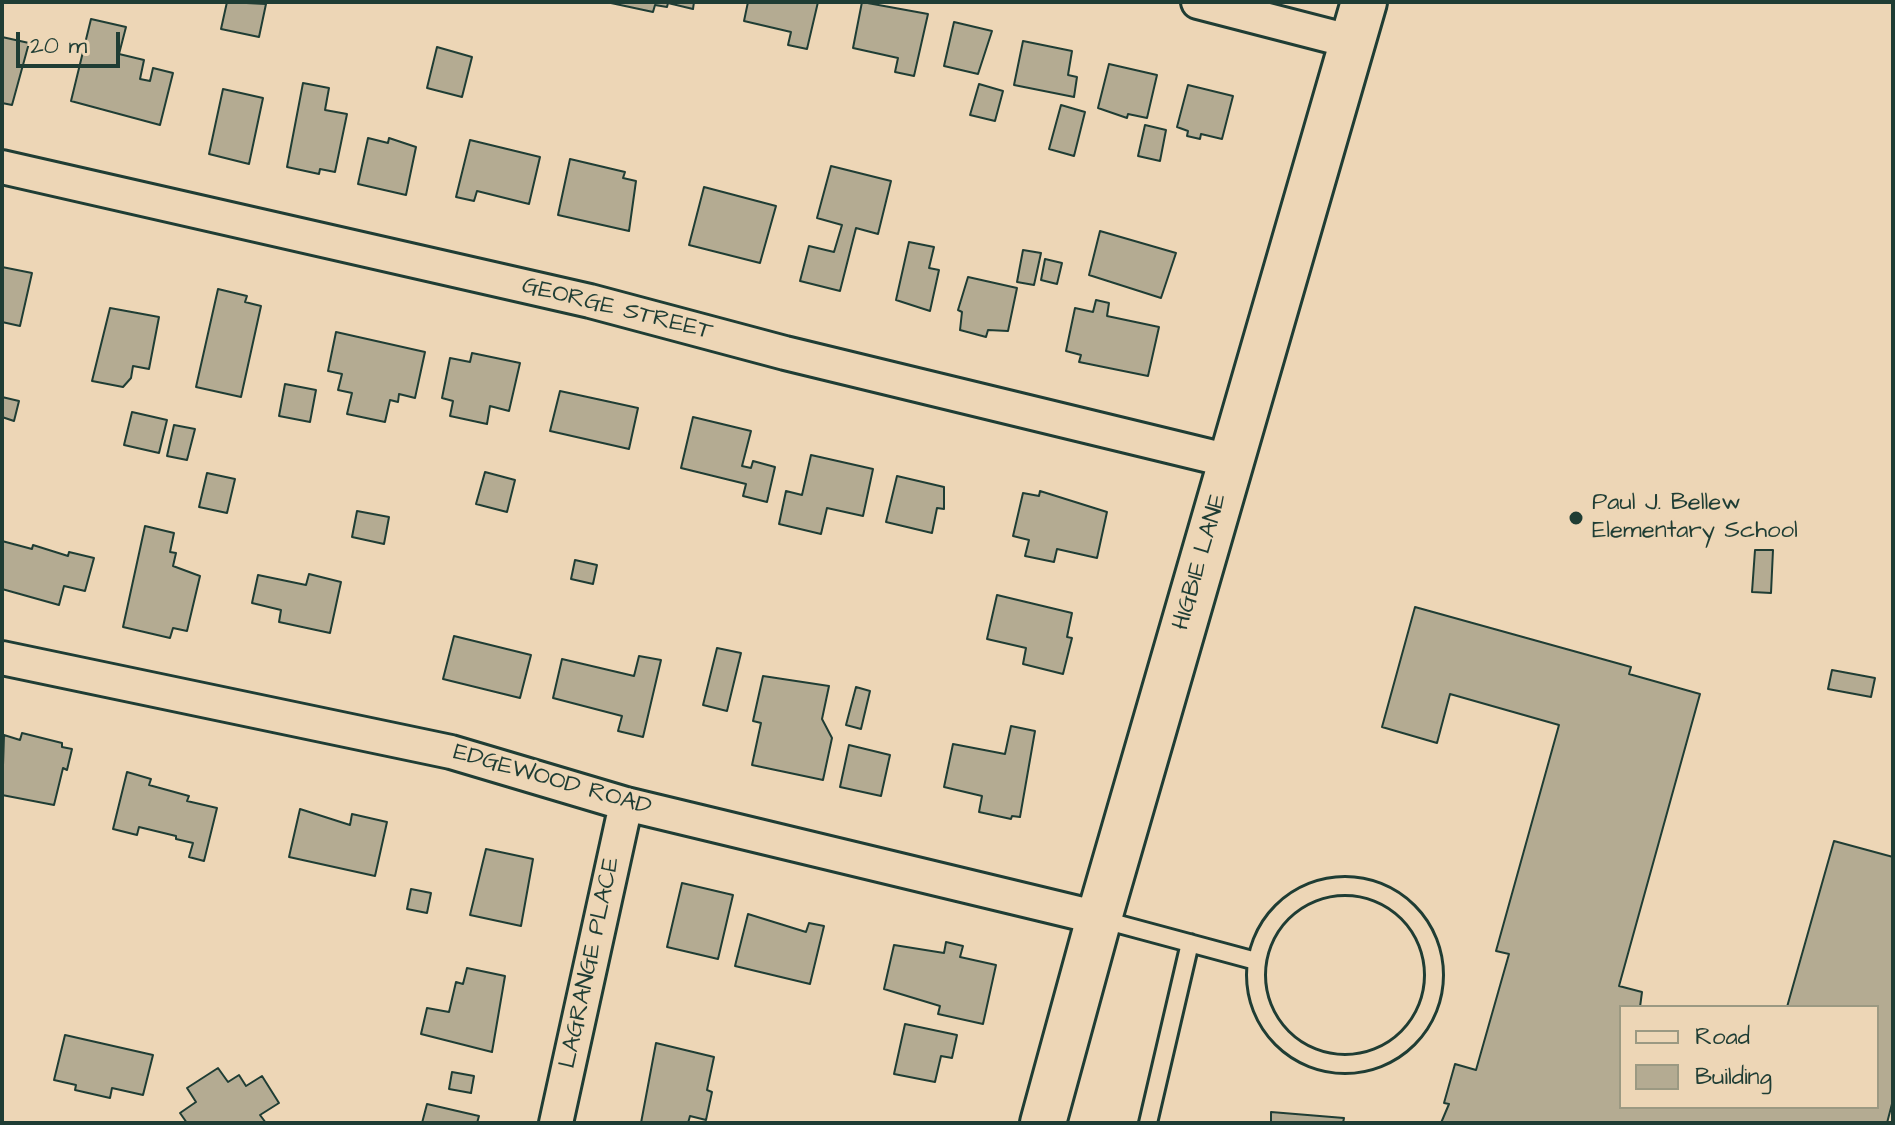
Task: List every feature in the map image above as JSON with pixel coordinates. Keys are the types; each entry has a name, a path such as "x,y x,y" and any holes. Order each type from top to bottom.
{"main road":[{"name":"HIGBIE LANE","path":"1043,1123 1099,918 1358,22"}],"street":[{"path":"1198,2 1358,22"},
{"name":"GEORGE STREET","path":"2,167 590,301 785,353 1230,461"},
{"name":"EDGEWOOD ROAD","path":"2,658 451,752 626,804 1099,918"},
{"name":"LAGRANGE PLACE","path":"556,1123 626,804"}],"lane":[{"path":"1342,886 1373,891 1400,905 1421,928 1432,957 1433,988 1425,1014 1409,1037 1386,1054 1359,1063 1331,1063 1304,1055 1282,1038 1265,1015 1256,989 1256,961 1266,931 1286,908 1312,892 1342,886"},
{"path":"1099,918 1256,961"},
{"path":"1148,1123 1190,943"}],"building":[{"path":"227,2 266,4 259,37 221,29"},
{"path":"694,2 693,9 668,3 667,7 655,5 653,12 611,3"},
{"path":"748,2 818,2 807,49 788,45 791,32 744,21"},
{"path":"862,2 928,14 914,76 895,72 898,58 853,48"},
{"path":"91,19 126,27 119,54 144,60 140,79 150,81 153,68 173,73 160,125 71,101"},
{"path":"954,22 992,31 978,74 944,66"},
{"path":"2,37 29,43 12,105 2,103"},
{"path":"1023,41 1072,51 1068,75 1077,77 1074,97 1014,85"},
{"path":"437,47 472,57 462,97 427,88"},
{"path":"1109,64 1157,75 1147,118 1128,114 1127,118 1098,108"},
{"path":"303,83 329,88 325,110 347,114 335,172 320,169 319,174 287,167"},
{"path":"979,84 1003,91 995,121 970,115"},
{"path":"1188,85 1233,96 1222,139 1201,134 1200,139 1187,136 1188,131 1177,127"},
{"path":"223,89 263,98 249,164 209,154"},
{"path":"1061,105 1085,112 1074,156 1049,149"},
{"path":"1145,125 1166,130 1160,161 1138,156"},
{"path":"368,138 388,143 389,138 416,147 406,195 358,184"},
{"path":"470,140 540,157 529,204 477,191 474,201 456,197"},
{"path":"570,159 625,172 623,178 636,181 629,231 558,215"},
{"path":"831,166 891,181 878,234 856,228 840,291 800,281 809,246 834,252 842,225 817,218"},
{"path":"704,187 776,206 760,263 689,245"},
{"path":"1100,231 1176,253 1161,298 1089,275"},
{"path":"909,242 934,247 929,268 939,270 930,311 896,300"},
{"path":"1023,250 1041,253 1034,285 1017,282"},
{"path":"1045,259 1062,263 1057,284 1041,280"},
{"path":"2,267 32,273 20,326 2,322"},
{"path":"968,277 1017,288 1008,331 988,330 986,337 960,330 962,312 958,310"},
{"path":"218,289 247,296 245,302 261,306 241,397 196,387"},
{"path":"1096,300 1109,303 1107,316 1159,327 1148,376 1079,362 1081,355 1066,351 1075,308 1093,312"},
{"path":"110,308 159,317 149,369 133,366 131,378 123,387 92,381"},
{"path":"336,332 425,352 415,398 399,394 398,402 390,400 385,422 347,414 352,393 338,390 342,374 328,371"},
{"path":"472,353 520,363 509,411 490,406 487,424 450,416 453,401 442,398 450,358 470,362"},
{"path":"285,384 316,390 310,422 279,416"},
{"path":"560,391 638,408 629,449 550,431"},
{"path":"2,397 19,401 14,421 2,417"},
{"path":"132,412 167,420 159,453 124,445"},
{"path":"693,417 751,431 742,466 751,468 753,461 775,467 767,502 743,496 746,484 681,468"},
{"path":"174,425 195,429 187,460 167,456"},
{"path":"811,455 873,469 863,516 827,508 821,534 779,524 786,491 802,495"},
{"path":"485,472 515,480 507,512 476,504"},
{"path":"207,473 235,479 227,513 199,507"},
{"path":"897,476 944,487 944,509 937,508 932,533 886,522"},
{"path":"1040,491 1107,512 1097,558 1057,549 1054,562 1025,556 1029,540 1013,536 1023,493 1039,496"},
{"path":"357,511 389,517 384,544 352,537"},
{"path":"145,526 174,533 170,552 176,553 173,566 200,576 187,631 173,628 170,638 123,627"},
{"path":"2,541 32,549 33,545 68,556 69,552 94,558 85,591 64,586 59,605 2,589"},
{"path":"1755,550 1773,550 1771,593 1752,592"},
{"path":"575,560 597,565 593,584 571,579"},
{"path":"309,574 341,582 330,633 279,622 281,610 252,603 258,575 306,585"},
{"path":"997,595 1072,613 1067,637 1072,638 1063,674 1023,664 1026,648 987,639"},
{"path":"1415,607 1631,667 1629,674 1700,694 1619,986 1642,992 1640,1005 1619,1005 1619,1109 1879,1109 1879,1005 1788,1005 1834,841 1893,857 1893,1100 1887,1123 1441,1123 1449,1104 1444,1103 1455,1064 1476,1070 1509,954 1496,951 1559,725 1450,694 1437,743 1382,727"},
{"path":"454,636 531,655 520,698 443,679"},
{"path":"717,648 741,653 727,711 703,705"},
{"path":"639,656 661,660 643,737 618,731 622,716 553,698 562,659 634,676"},
{"path":"1832,670 1875,678 1871,697 1828,689"},
{"path":"763,676 829,686 822,719 832,738 823,780 752,765 761,723 753,721"},
{"path":"856,687 870,691 861,729 846,725"},
{"path":"1011,726 1035,731 1020,817 1012,816 1011,819 979,812 982,796 944,787 953,744 1005,754"},
{"path":"22,733 62,743 62,747 72,749 67,770 63,768 54,805 2,795 4,735 20,740"},
{"path":"849,745 890,755 881,796 840,787"},
{"path":"127,772 151,779 149,785 189,796 187,801 217,808 204,861 189,857 193,843 176,839 176,836 139,827 137,835 113,829"},
{"path":"300,809 350,825 352,814 387,822 375,876 289,857"},
{"path":"486,849 533,859 521,926 470,915"},
{"path":"682,883 733,895 718,959 667,947"},
{"path":"411,889 431,893 427,913 407,909"},
{"path":"748,914 806,932 809,923 824,926 810,984 735,966"},
{"path":"946,942 963,946 960,957 996,965 983,1024 938,1014 940,1006 884,989 894,945 944,953"},
{"path":"467,968 505,976 492,1052 421,1034 427,1008 449,1012 456,982 463,984"},
{"path":"905,1024 957,1035 952,1058 941,1056 935,1082 894,1074"},
{"path":"65,1035 153,1055 143,1095 112,1088 110,1098 75,1090 76,1085 54,1080"},
{"path":"656,1043 714,1057 707,1090 712,1092 706,1120 690,1116 688,1123 641,1123"},
{"path":"218,1068 228,1082 239,1075 246,1086 262,1076 279,1103 260,1115 266,1123 187,1123 180,1113 196,1102 187,1088"},
{"path":"452,1072 474,1076 471,1093 449,1089"},
{"path":"427,1104 479,1116 477,1123 422,1123"},
{"path":"1271,1112 1344,1118 1343,1123 1271,1123"}],"place":[{"name":"Paul J. Bellew Elementary School","path":"1576,518"}]}
